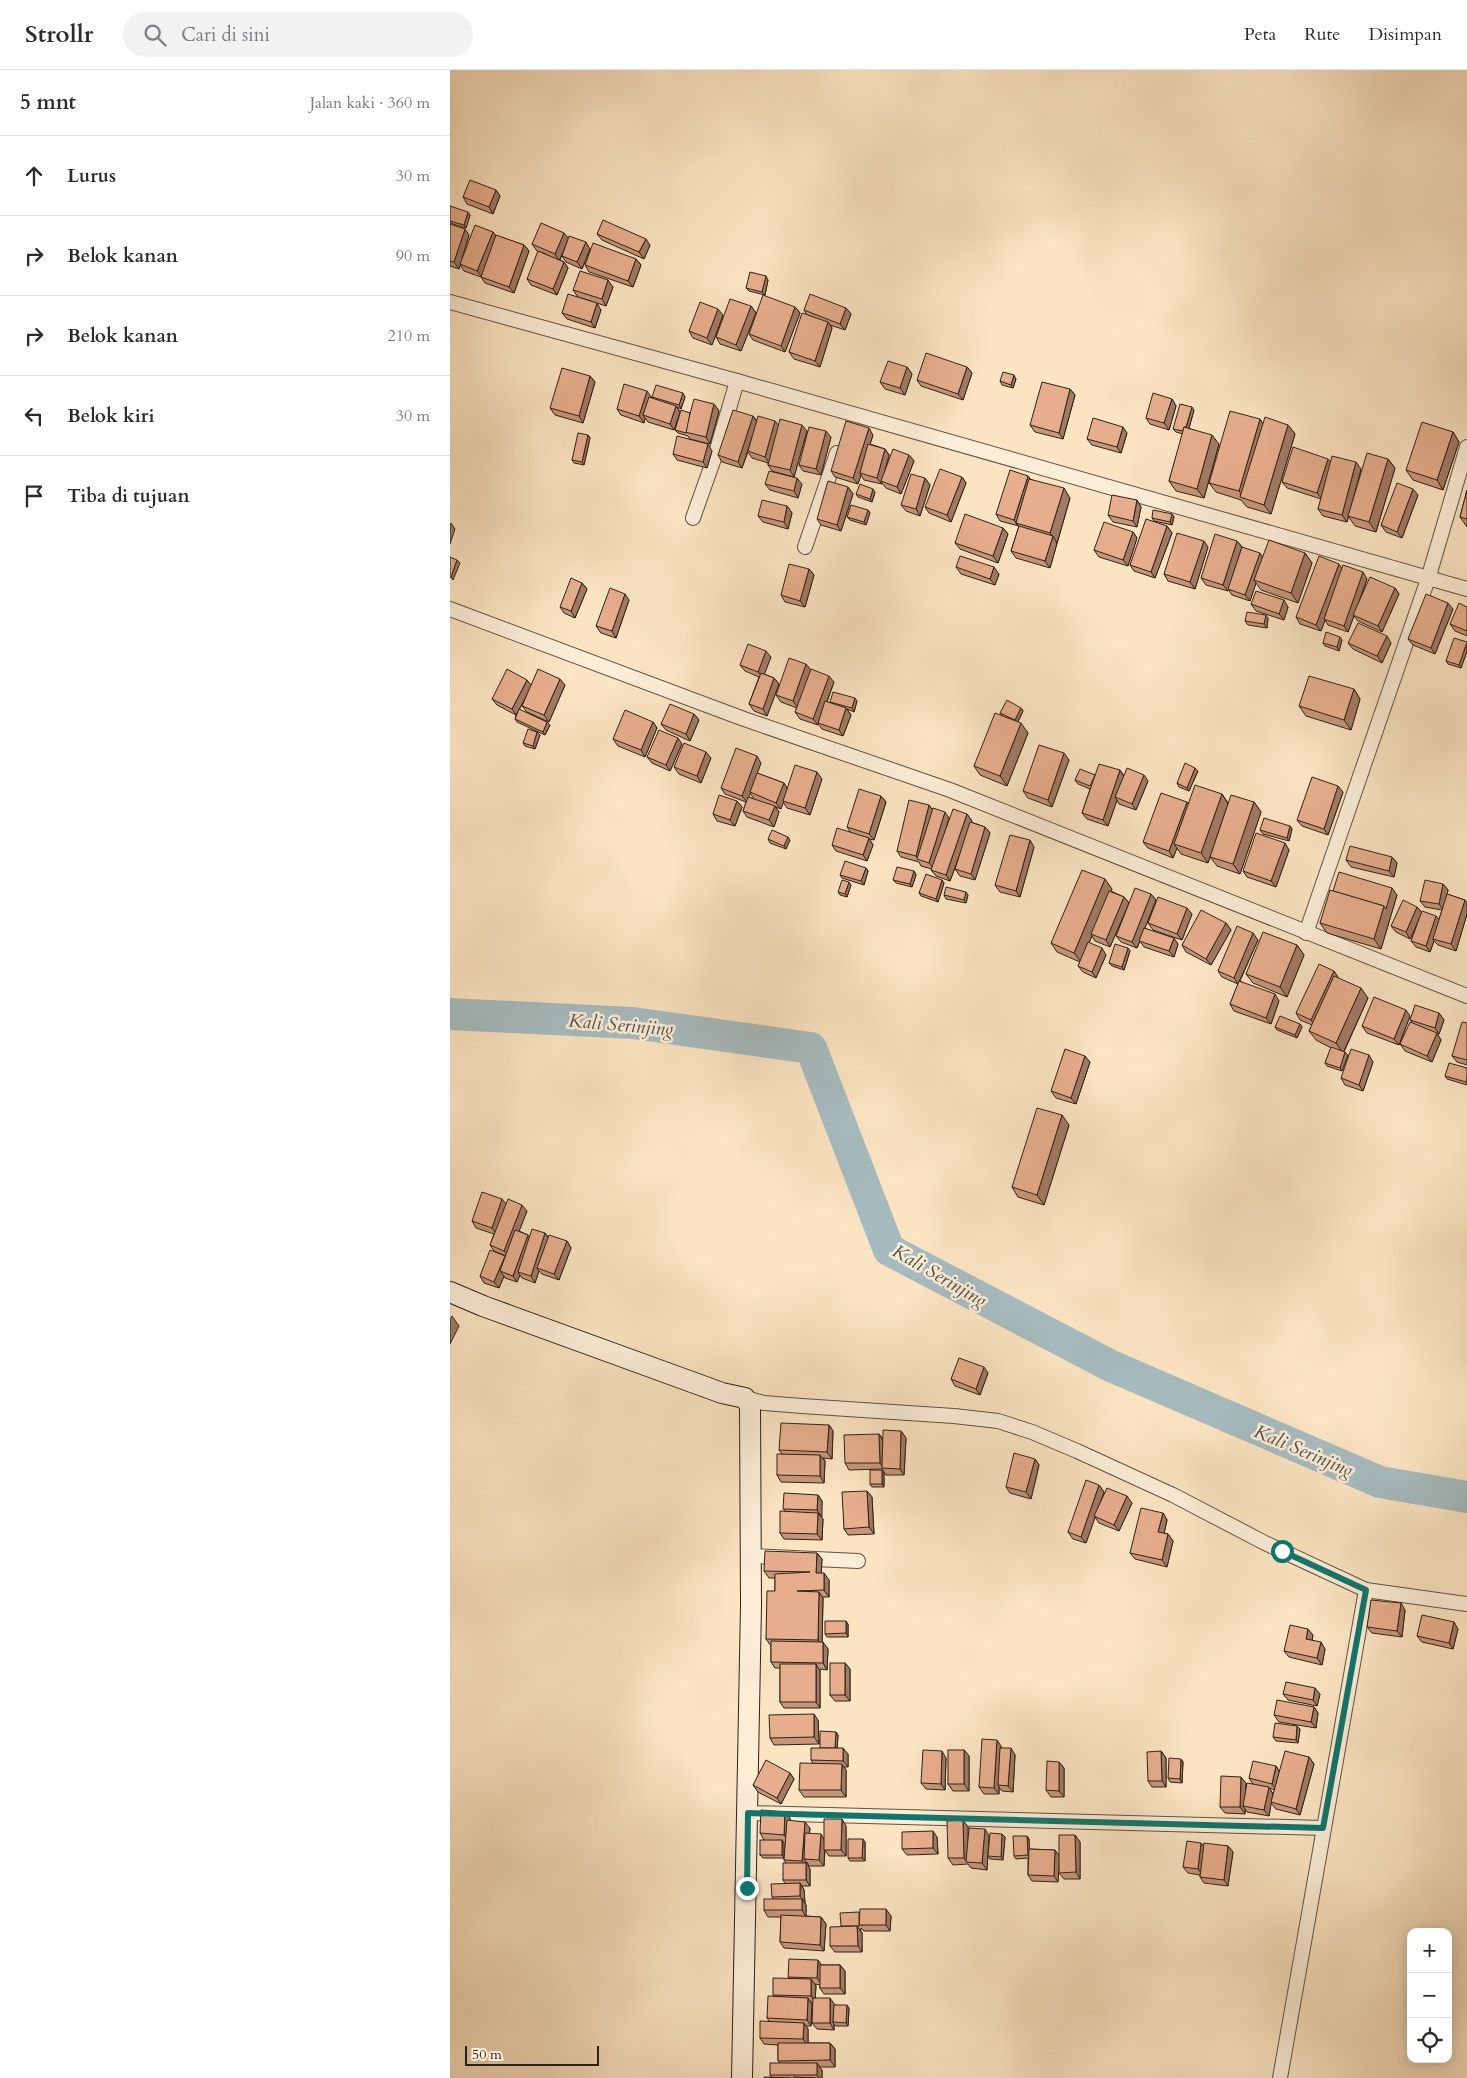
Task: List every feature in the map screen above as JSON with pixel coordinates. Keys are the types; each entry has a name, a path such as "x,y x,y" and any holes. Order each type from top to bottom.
{"street":[{"path":"450,302 737,381 1467,589"},
{"path":"693,518 716,453 737,381"},
{"path":"805,547 850,414"},
{"path":"1306,933 1428,579 1467,447"},
{"path":"450,609 744,719 950,790 1467,996"},
{"path":"450,1292 483,1306 722,1393 764,1403 954,1416 998,1422 1032,1432 1173,1496 1265,1543 1366,1590 1467,1604"},
{"path":"742,2078 752,1556 752,1412 745,1398"},
{"path":"752,1556 858,1561"},
{"path":"1280,2078 1366,1590"},
{"path":"748,1813 1323,1828"}],"building":[{"path":"470,180 496,190 489,207 463,197"},
{"path":"450,206 468,212 464,225 450,221"},
{"path":"603,220 646,239 639,252 597,234"},
{"path":"541,223 564,233 555,254 532,244"},
{"path":"450,224 465,229 454,262 450,261"},
{"path":"475,225 493,232 477,271 460,264"},
{"path":"496,235 524,245 509,287 481,277"},
{"path":"569,236 586,242 577,262 562,256"},
{"path":"593,243 636,259 628,281 585,265"},
{"path":"538,251 564,262 553,289 527,279"},
{"path":"580,271 608,280 602,299 573,290"},
{"path":"750,272 766,276 762,292 746,288"},
{"path":"568,294 597,303 591,322 562,313"},
{"path":"810,294 846,308 840,324 804,310"},
{"path":"763,295 795,307 781,346 749,334"},
{"path":"730,299 751,306 736,345 716,337"},
{"path":"700,302 718,309 707,338 689,331"},
{"path":"802,313 828,322 815,361 789,352"},
{"path":"926,353 967,367 958,394 917,380"},
{"path":"888,361 907,367 900,388 880,382"},
{"path":"562,368 590,376 579,416 550,408"},
{"path":"1003,372 1014,375 1011,385 1000,381"},
{"path":"1042,382 1070,389 1059,433 1030,425"},
{"path":"624,384 647,391 639,416 617,409"},
{"path":"656,385 683,393 679,405 652,397"},
{"path":"1153,393 1172,399 1164,423 1146,418"},
{"path":"649,397 676,406 670,424 643,415"},
{"path":"694,399 714,404 706,437 685,432"},
{"path":"1180,404 1192,407 1183,431 1173,429"},
{"path":"681,410 690,413 686,433 675,430"},
{"path":"733,410 753,416 738,462 718,455"},
{"path":"1230,411 1260,419 1239,491 1209,483"},
{"path":"758,416 775,421 765,457 748,451"},
{"path":"1265,417 1288,425 1264,505 1240,497"},
{"path":"1093,418 1123,427 1117,447 1087,439"},
{"path":"780,419 802,425 790,470 768,465"},
{"path":"846,421 869,428 853,478 831,471"},
{"path":"1422,422 1453,432 1437,480 1406,470"},
{"path":"809,427 826,431 816,469 799,465"},
{"path":"1184,427 1212,435 1197,489 1169,481"},
{"path":"578,433 588,435 582,462 572,460"},
{"path":"677,436 708,444 703,462 673,454"},
{"path":"868,444 885,449 877,478 860,473"},
{"path":"1293,447 1328,459 1317,493 1282,482"},
{"path":"893,449 909,455 897,487 881,481"},
{"path":"1367,453 1388,459 1369,522 1348,516"},
{"path":"1332,456 1356,462 1342,515 1318,509"},
{"path":"940,469 962,477 947,515 925,507"},
{"path":"1010,470 1028,476 1014,520 996,514"},
{"path":"769,471 797,478 794,491 765,484"},
{"path":"911,474 925,478 916,509 901,505"},
{"path":"1029,479 1064,488 1050,533 1016,523"},
{"path":"828,481 848,487 837,525 817,519"},
{"path":"1397,483 1413,489 1397,532 1381,525"},
{"path":"860,484 873,489 870,499 856,494"},
{"path":"1467,490 1467,519 1460,517"},
{"path":"1112,495 1137,500 1133,521 1108,515"},
{"path":"762,500 787,506 784,522 758,516"},
{"path":"851,505 868,510 864,522 847,517"},
{"path":"1153,510 1172,514 1170,522 1152,518"},
{"path":"965,514 1003,528 993,556 955,543"},
{"path":"1146,519 1167,526 1151,572 1130,565"},
{"path":"1104,522 1133,532 1123,560 1094,550"},
{"path":"1019,526 1053,536 1045,561 1011,551"},
{"path":"1177,533 1204,541 1190,582 1164,574"},
{"path":"1215,534 1237,541 1223,585 1201,578"},
{"path":"1269,540 1305,553 1291,593 1254,580"},
{"path":"1242,547 1260,553 1245,595 1228,589"},
{"path":"960,556 994,567 990,579 956,567"},
{"path":"1319,556 1339,564 1316,625 1296,617"},
{"path":"450,557 457,560 451,577 450,577"},
{"path":"789,564 809,569 800,601 781,595"},
{"path":"1343,565 1363,572 1344,626 1324,619"},
{"path":"1370,577 1395,588 1378,626 1353,615"},
{"path":"571,578 582,583 571,611 560,607"},
{"path":"610,588 625,594 612,631 596,626"},
{"path":"1256,591 1284,600 1279,614 1251,604"},
{"path":"1426,594 1448,603 1431,648 1408,639"},
{"path":"1459,603 1467,607 1467,631 1450,624"},
{"path":"1247,612 1266,615 1264,624 1245,621"},
{"path":"1358,623 1387,636 1377,656 1348,643"},
{"path":"1326,632 1340,637 1337,647 1323,643"},
{"path":"1454,638 1467,642 1459,665 1446,661"},
{"path":"748,644 766,651 758,672 740,665"},
{"path":"789,658 806,664 793,701 776,695"},
{"path":"507,669 527,680 512,709 492,699"},
{"path":"538,669 560,679 544,715 522,706"},
{"path":"811,669 829,676 813,719 795,712"},
{"path":"761,673 774,678 763,709 749,704"},
{"path":"1309,676 1354,689 1344,720 1299,706"},
{"path":"833,692 855,698 852,708 830,702"},
{"path":"1007,700 1021,708 1015,720 1000,713"},
{"path":"825,701 846,708 839,730 818,723"},
{"path":"670,704 694,714 686,734 661,724"},
{"path":"519,709 547,722 543,732 515,719"},
{"path":"625,710 653,722 641,750 613,739"},
{"path":"995,713 1021,723 1000,776 974,766"},
{"path":"528,729 537,732 533,746 523,743"},
{"path":"659,730 678,738 666,765 647,757"},
{"path":"684,743 706,752 697,776 674,767"},
{"path":"1039,745 1064,753 1048,800 1023,791"},
{"path":"736,748 757,756 742,796 721,788"},
{"path":"1185,763 1195,768 1187,788 1177,783"},
{"path":"1099,764 1120,770 1103,820 1082,813"},
{"path":"795,765 817,772 805,808 783,801"},
{"path":"1127,768 1144,775 1132,804 1115,797"},
{"path":"1080,769 1095,775 1090,786 1075,780"},
{"path":"757,773 784,783 776,803 750,792"},
{"path":"1312,777 1338,786 1324,829 1297,820"},
{"path":"1195,785 1222,794 1201,853 1174,844"},
{"path":"859,789 881,796 869,834 847,827"},
{"path":"1161,793 1187,802 1169,851 1143,842"},
{"path":"719,795 737,801 730,820 713,814"},
{"path":"1231,795 1254,802 1233,864 1210,857"},
{"path":"748,797 775,806 769,820 743,811"},
{"path":"909,800 929,805 916,856 897,851"},
{"path":"933,808 945,812 929,863 917,859"},
{"path":"953,809 967,814 946,875 931,870"},
{"path":"1264,818 1290,826 1287,838 1260,830"},
{"path":"970,822 985,827 971,874 955,869"},
{"path":"837,828 869,838 863,855 832,845"},
{"path":"772,830 788,837 784,846 768,839"},
{"path":"1256,833 1285,843 1271,881 1243,871"},
{"path":"1010,835 1030,840 1016,891 995,885"},
{"path":"1350,846 1392,857 1389,871 1346,860"},
{"path":"845,861 866,868 861,881 840,875"},
{"path":"897,867 914,871 910,884 893,880"},
{"path":"1082,870 1105,879 1074,953 1051,943"},
{"path":"1339,872 1392,888 1386,909 1384,906 1333,891"},
{"path":"926,874 942,880 936,899 919,893"},
{"path":"842,880 849,882 845,894 838,892"},
{"path":"1425,880 1443,884 1439,904 1420,901"},
{"path":"946,887 966,892 964,900 944,895"},
{"path":"1135,888 1151,894 1132,942 1116,936"},
{"path":"1330,890 1384,906 1374,939 1320,923"},
{"path":"1109,891 1124,897 1106,940 1091,934"},
{"path":"1447,894 1465,900 1451,944 1433,939"},
{"path":"1158,897 1187,908 1177,934 1148,923"},
{"path":"1403,900 1417,907 1406,932 1391,926"},
{"path":"1201,910 1226,923 1206,959 1182,945"},
{"path":"1422,911 1436,916 1426,946 1411,941"},
{"path":"1237,926 1253,933 1234,978 1218,971"},
{"path":"1144,928 1174,938 1169,951 1139,941"},
{"path":"1263,932 1297,945 1280,987 1246,974"},
{"path":"1088,942 1102,948 1092,972 1078,966"},
{"path":"1115,944 1128,948 1122,967 1109,963"},
{"path":"1319,964 1334,971 1311,1020 1296,1013"},
{"path":"1334,976 1361,988 1336,1043 1309,1031"},
{"path":"1239,981 1275,994 1266,1018 1230,1004"},
{"path":"1374,997 1406,1010 1394,1039 1362,1026"},
{"path":"1415,1005 1439,1013 1435,1028 1410,1020"},
{"path":"1280,1016 1300,1024 1295,1035 1275,1027"},
{"path":"1410,1022 1437,1033 1427,1056 1400,1044"},
{"path":"1462,1022 1467,1023 1467,1060 1452,1056"},
{"path":"1331,1047 1345,1052 1340,1068 1325,1063"},
{"path":"1065,1049 1085,1056 1071,1098 1051,1091"},
{"path":"1351,1049 1369,1055 1359,1085 1341,1078"},
{"path":"1449,1063 1467,1068 1466,1082 1445,1076"},
{"path":"1037,1108 1062,1115 1037,1195 1012,1187"},
{"path":"482,1192 502,1199 492,1228 472,1221"},
{"path":"508,1199 522,1205 504,1251 490,1245"},
{"path":"532,1229 545,1233 531,1276 518,1272"},
{"path":"515,1230 528,1235 513,1276 500,1271"},
{"path":"549,1235 567,1241 554,1274 537,1268"},
{"path":"490,1250 505,1256 494,1282 480,1276"},
{"path":"959,1358 984,1367 976,1389 951,1379"},
{"path":"781,1423 829,1425 827,1452 779,1450"},
{"path":"883,1430 901,1431 900,1469 882,1468"},
{"path":"879,1434 880,1463 845,1463 844,1435"},
{"path":"1014,1453 1035,1459 1026,1492 1006,1487"},
{"path":"777,1454 820,1455 820,1476 777,1475"},
{"path":"870,1470 882,1470 882,1484 870,1484"},
{"path":"1086,1480 1099,1485 1081,1537 1068,1532"},
{"path":"1107,1488 1127,1496 1114,1525 1094,1516"},
{"path":"867,1491 869,1527 844,1529 842,1492"},
{"path":"784,1493 818,1495 817,1510 783,1509"},
{"path":"1141,1508 1163,1513 1158,1532 1168,1534 1162,1560 1130,1553"},
{"path":"780,1511 818,1513 817,1534 780,1533"},
{"path":"765,1551 817,1553 816,1573 824,1573 824,1590 797,1591 819,1592 818,1640 766,1639 767,1591 775,1591 775,1574 810,1572 764,1571"},
{"path":"1371,1600 1401,1603 1397,1631 1367,1627"},
{"path":"1422,1615 1454,1622 1449,1643 1417,1636"},
{"path":"825,1621 846,1621 846,1633 825,1634"},
{"path":"1290,1625 1308,1629 1306,1639 1321,1642 1317,1658 1284,1651"},
{"path":"771,1641 823,1642 823,1663 771,1662"},
{"path":"830,1663 845,1663 845,1695 830,1695"},
{"path":"780,1664 816,1664 816,1702 780,1702"},
{"path":"1286,1682 1315,1688 1313,1700 1283,1694"},
{"path":"1277,1700 1314,1707 1311,1722 1274,1715"},
{"path":"814,1714 814,1737 770,1738 769,1715"},
{"path":"1275,1723 1297,1726 1296,1740 1273,1737"},
{"path":"820,1731 836,1732 835,1748 820,1748"},
{"path":"982,1739 997,1740 994,1788 979,1787"},
{"path":"811,1748 843,1748 843,1761 811,1760"},
{"path":"1000,1748 1011,1748 1008,1786 998,1785"},
{"path":"923,1750 942,1751 941,1784 921,1783"},
{"path":"948,1750 964,1750 964,1784 948,1784"},
{"path":"1161,1751 1162,1781 1148,1781 1147,1752"},
{"path":"1285,1751 1309,1757 1296,1809 1271,1802"},
{"path":"1169,1758 1181,1759 1180,1779 1168,1778"},
{"path":"766,1760 790,1773 777,1798 753,1785"},
{"path":"1047,1761 1059,1762 1059,1791 1046,1790"},
{"path":"1253,1761 1276,1766 1272,1784 1249,1778"},
{"path":"800,1763 842,1764 841,1790 799,1790"},
{"path":"1221,1776 1241,1777 1240,1807 1220,1807"},
{"path":"1247,1783 1269,1787 1264,1810 1243,1806"},
{"path":"761,1810 785,1812 784,1835 760,1833"},
{"path":"824,1819 842,1819 841,1850 824,1850"},
{"path":"787,1820 805,1822 802,1861 784,1860"},
{"path":"963,1820 964,1858 948,1858 947,1821"},
{"path":"969,1828 985,1829 982,1863 966,1862"},
{"path":"933,1831 933,1848 902,1849 902,1832"},
{"path":"805,1833 821,1834 819,1860 804,1859"},
{"path":"990,1833 1002,1834 1001,1857 988,1856"},
{"path":"1059,1835 1075,1835 1076,1872 1059,1873"},
{"path":"1013,1836 1027,1836 1028,1855 1014,1856"},
{"path":"848,1839 863,1839 862,1858 848,1858"},
{"path":"760,1840 782,1840 782,1855 760,1855"},
{"path":"1187,1841 1201,1843 1198,1869 1183,1867"},
{"path":"1204,1843 1228,1846 1224,1880 1200,1877"},
{"path":"1029,1849 1055,1850 1054,1876 1028,1875"},
{"path":"783,1863 806,1863 806,1880 783,1880"},
{"path":"800,1883 800,1896 772,1897 771,1884"},
{"path":"764,1899 802,1899 802,1910 764,1910"},
{"path":"860,1909 886,1909 886,1925 859,1925"},
{"path":"859,1912 859,1926 841,1926 840,1913"},
{"path":"781,1915 821,1917 820,1945 780,1942"},
{"path":"857,1926 858,1946 830,1946 830,1927"},
{"path":"789,1959 818,1960 817,1978 788,1977"},
{"path":"820,1965 840,1965 840,1988 820,1988"},
{"path":"773,1978 811,1979 811,1996 773,1995"},
{"path":"768,1996 808,1998 807,2020 767,2018"},
{"path":"813,1998 830,1998 830,2023 812,2023"},
{"path":"834,2005 847,2005 846,2023 833,2022"},
{"path":"760,2021 804,2023 803,2039 760,2038"},
{"path":"778,2043 830,2043 830,2060 778,2061"},
{"path":"770,2063 817,2063 817,2075 770,2075"}],"waterway":[{"name":"Kali Serinjing","path":"450,1014 633,1023 811,1048 889,1250 1111,1366 1380,1482 1467,1497"}],"route":[{"path":"747,1888 748,1813 1323,1828 1366,1590 1282,1551"}]}
